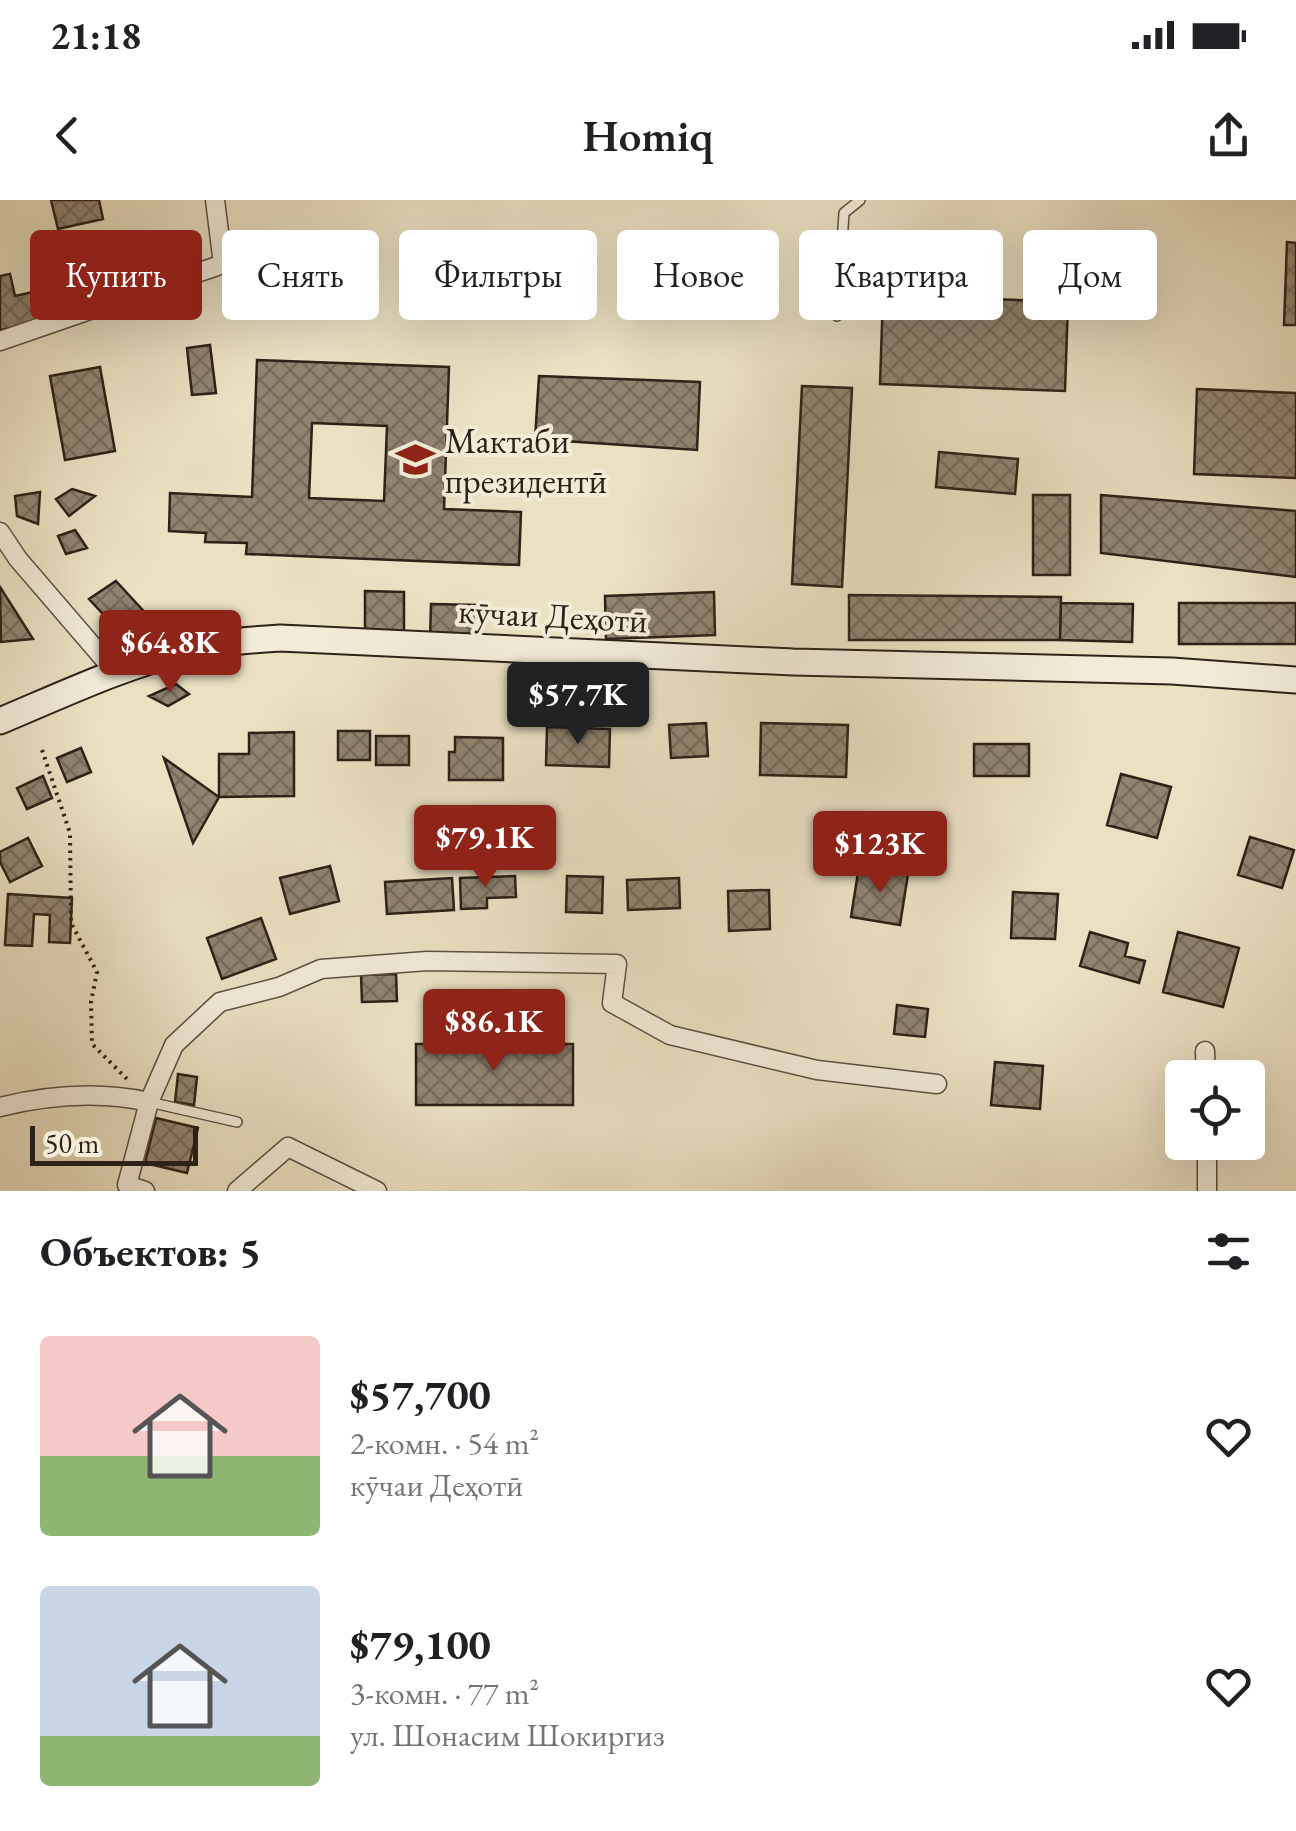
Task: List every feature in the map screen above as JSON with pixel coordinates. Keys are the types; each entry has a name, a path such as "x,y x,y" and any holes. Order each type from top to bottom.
{"main road":[{"name":"кӯчаи Деҳотӣ","path":"0,721 116,673 188,650 226,642 280,638 794,662 1172,671 1296,680"}],"street":[{"path":"0,341 223,264 214,200"},
{"path":"0,532 18,559 116,673"},
{"path":"132,1189 152,1096 174,1046 220,1002 279,988 322,969 427,961 617,964 612,1003 670,1035 817,1070 938,1084"},
{"path":"1205,1051 1205,1060"},
{"path":"0,1107 48,1096 152,1096"},
{"path":"237,1191 288,1148 377,1191"},
{"path":"1206,1160 1207,1191"}],"lane":[{"path":"843,230 844,212 860,200"},
{"path":"152,1096 236,1122"}],"path":[{"path":"42,750 70,834 71,923 97,972 90,1002 92,1044 133,1084 152,1096"}],"building":[{"path":"51,200 99,200 103,219 58,229"},
{"path":"1287,242 1296,243 1296,325 1284,325"},
{"path":"10,274 15,296 30,293 30,320 39,322 0,330 0,276"},
{"path":"1003,300 1023,300 1023,320 1067,320 1065,391 880,384 882,320 1003,320"},
{"path":"210,345 216,393 192,395 187,348"},
{"name":"Мактаби президентӣ","path":"257,360 449,367 444,509 521,512 519,565 246,554 247,543 205,542 206,533 169,531 170,493 252,497","holes":["312,423 387,426 384,501 309,498"]},
{"path":"100,367 115,451 65,460 50,376"},
{"path":"539,376 700,382 697,450 535,439"},
{"path":"802,386 852,388 842,587 792,584"},
{"path":"1197,389 1296,393 1296,478 1194,474"},
{"path":"939,452 1018,459 1015,494 936,487"},
{"path":"72,489 95,496 69,516 56,499"},
{"path":"40,492 38,524 17,516 15,496"},
{"path":"1033,495 1070,495 1070,575 1033,575"},
{"path":"1101,495 1296,511 1296,577 1101,553"},
{"path":"75,530 87,548 66,554 58,536"},
{"path":"116,581 149,617 116,628 89,599"},
{"path":"0,587 33,639 1,642"},
{"path":"365,591 404,592 404,633 365,632"},
{"path":"714,592 715,635 606,639 605,596"},
{"path":"849,595 1061,597 1060,640 849,640"},
{"path":"1061,603 1133,604 1132,642 1060,640"},
{"path":"1179,603 1296,603 1296,644 1179,644"},
{"path":"431,604 481,605 480,640 430,639"},
{"path":"176,684 189,694 168,706 149,696"},
{"path":"706,723 708,756 671,758 669,725"},
{"path":"761,723 848,725 846,777 760,775"},
{"path":"547,727 610,729 609,767 546,765"},
{"path":"338,731 370,731 370,760 338,760"},
{"path":"294,732 294,796 219,797 219,754 249,754 249,733"},
{"path":"376,736 409,736 409,765 376,765"},
{"path":"455,737 503,738 503,780 449,780 449,752 455,752"},
{"path":"974,744 1029,744 1029,776 974,776"},
{"path":"81,748 91,772 67,782 57,758"},
{"path":"164,758 219,797 193,843"},
{"path":"1121,774 1171,787 1157,838 1107,825"},
{"path":"43,776 52,798 27,809 17,788"},
{"path":"1250,837 1294,850 1282,888 1238,875"},
{"path":"28,838 42,866 10,882 0,862 0,852"},
{"path":"330,866 339,901 290,914 280,878"},
{"path":"859,866 908,874 900,925 851,917"},
{"path":"515,876 516,897 487,898 487,908 461,909 460,878"},
{"path":"567,876 603,877 602,913 566,912"},
{"path":"452,878 454,910 387,914 385,882"},
{"path":"679,878 680,908 628,910 627,880"},
{"path":"769,890 770,929 729,931 728,891"},
{"path":"1013,892 1058,894 1055,939 1011,938"},
{"path":"8,894 72,898 70,943 49,942 50,915 34,914 32,946 5,945"},
{"path":"261,918 276,959 222,979 207,938"},
{"path":"1090,932 1128,943 1125,956 1145,961 1139,983 1080,966"},
{"path":"1178,932 1239,948 1223,1007 1163,992"},
{"path":"396,974 397,1001 362,1002 361,975"},
{"path":"897,1005 928,1009 925,1037 894,1034"},
{"path":"416,1044 573,1044 573,1105 416,1105"},
{"path":"995,1062 1043,1066 1040,1109 991,1105"},
{"path":"178,1074 197,1077 194,1105 175,1102"},
{"path":"156,1118 198,1128 187,1173 145,1163"}],"place":[{"name":"Мактаби президентӣ","path":"415,460"}]}
